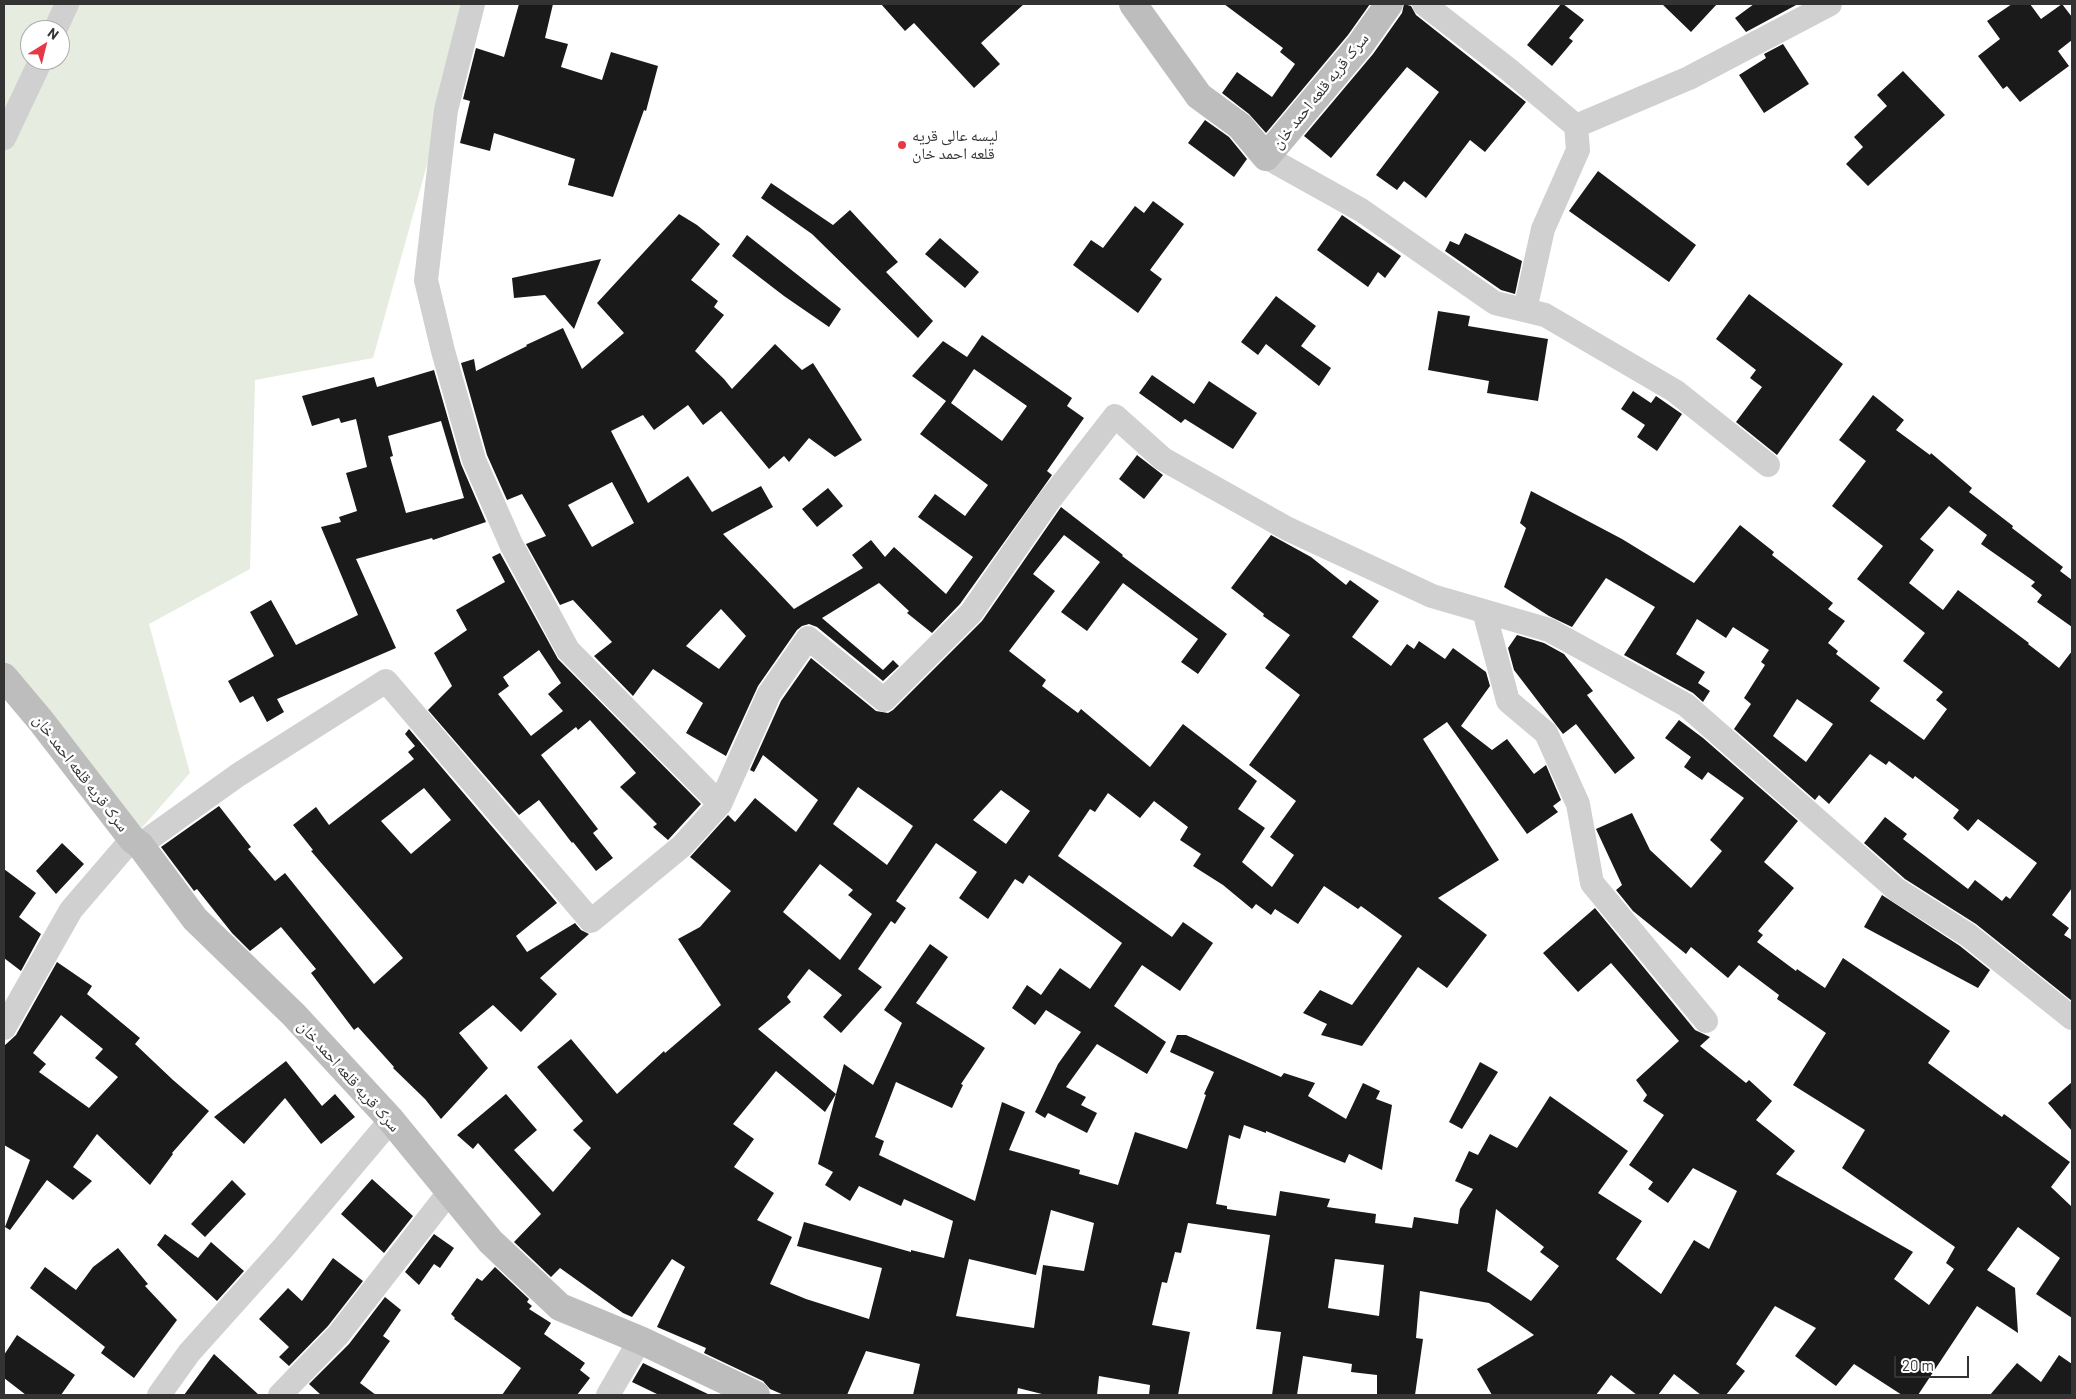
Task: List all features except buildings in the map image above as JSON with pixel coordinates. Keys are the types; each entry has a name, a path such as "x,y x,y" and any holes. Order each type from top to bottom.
{"street":[{"path":"60,20 67,4"},
{"path":"473,4 446,110 426,280 443,351 474,460 511,544 568,650 720,804"},
{"name":"سرک قریه قلعه احمد خان","path":"1133,4 1199,96 1240,126 1266,157 1360,45 1389,4"},
{"path":"1424,4 1576,126 1578,150 1543,229 1525,310"},
{"path":"1576,126 1689,78 1830,4"},
{"path":"4,138 36,70"},
{"path":"1266,157 1360,210 1495,303 1545,315 1675,391 1768,465"},
{"path":"4,1028 71,910 136,842 386,681 591,921 682,846 720,804 769,694 808,638 884,700 971,614 1048,502 1115,416 1163,460 1288,529 1432,596 1549,630 1686,705 1897,890 1968,935 2072,1018"},
{"path":"1484,611 1508,701 1546,734 1578,804 1592,883 1706,1020"},
{"name":"سرک قریه قلعه احمد خان","path":"4,677 41,721 196,920 294,1015 390,1120 491,1242 560,1307 640,1340 756,1395"},
{"path":"159,1395 189,1353 284,1247 390,1120"},
{"path":"280,1395 338,1336 450,1192"},
{"path":"608,1395 640,1340"}],"shaded area":[{"path":"4,4 472,4 373,358 255,380 250,569 149,624 190,773 132,839 4,677"}],"place":[{"name":"لیسه عالی قریه قلعه احمد خان","path":"902,145"}]}
